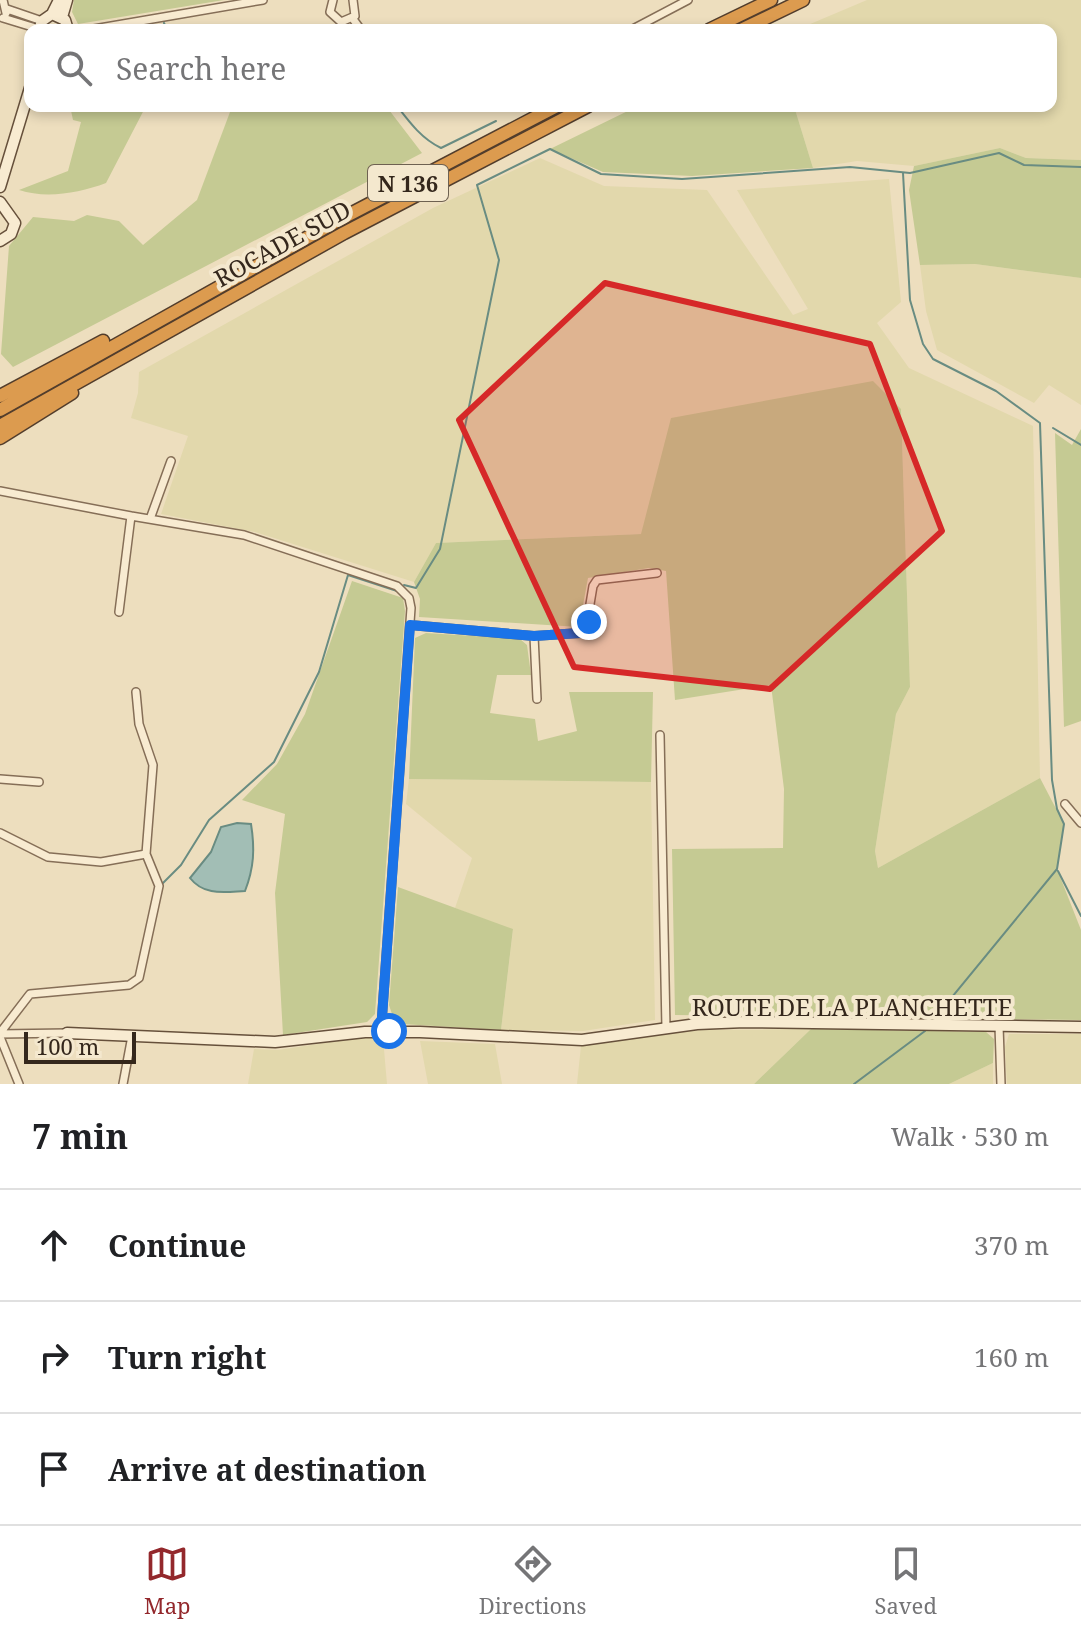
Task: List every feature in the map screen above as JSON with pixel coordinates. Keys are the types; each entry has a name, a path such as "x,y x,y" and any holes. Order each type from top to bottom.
{"highway":[{"path":"721,24 771,0"},
{"path":"753,24 803,0"},
{"name":"ROCADE SUD","path":"0,410 144,327 546,112"},
{"name":"ROCADE SUD","path":"0,426 344,233 576,112"},
{"path":"0,396 100,343 144,327"},
{"path":"0,438 102,374 116,359"}],"street":[{"path":"3,0 7,9 47,22"},
{"path":"47,22 59,0"},
{"path":"47,22 67,0"},
{"path":"123,24 263,0"},
{"path":"322,0 332,2 334,19 345,22 353,19 357,12 354,0"},
{"path":"642,24 688,0"},
{"path":"7,9 2,20 47,22"},
{"path":"353,19 357,24"},
{"path":"0,187 24,108"},
{"path":"0,202 4,212 14,220 15,227 1,238"},
{"path":"150,519 171,461"},
{"path":"0,491 244,535 397,586 409,598 410,625 381,1031"},
{"path":"119,612 131,516"},
{"path":"410,625 534,636 580,633 586,628 593,586 597,580 657,573"},
{"path":"534,636 537,699"},
{"path":"19,1084 0,1035 30,994 129,985 139,978 159,886 146,854 153,765 139,724 136,692"},
{"path":"660,735 666,1028"},
{"path":"0,779 39,782"},
{"path":"1065,804 1081,823"},
{"path":"0,833 48,857 101,862 146,854"},
{"name":"ROUTE DE LA PLANCHETTE","path":"0,1035 67,1033 275,1042 381,1031 582,1040 666,1028 745,1022 1081,1027"},
{"path":"999,1026 1001,1084"},
{"path":"123,1084 132,1036"}],"highlighted area":[{"path":"605,283 870,344 942,531 770,689 574,667 459,420"}],"shaded area":[{"path":"867,0 1081,0 1081,160 1026,158 1000,148 914,166 857,161 813,168 796,112 1057,112 1057,24 810,24"},
{"path":"540,158 604,186 707,190 793,315 808,309 737,190 889,179 901,302 877,323 909,368 1033,426 1040,778 878,868 875,851 896,714 910,687 901,409 641,534 436,543 414,582 255,532 161,514 188,436 131,418 138,393 139,372 433,208"},
{"path":"975,264 1081,278 1081,405 1049,385 1034,403 937,350 926,311 920,265"},
{"path":"409,779 651,782 655,1020 583,1031 501,1030 513,930 455,908 472,858 406,804"},
{"path":"811,1029 754,1084 577,1084 581,1046 692,1030"},
{"path":"1009,1034 1081,1034 1081,1084 1007,1084 1005,1047"},
{"path":"357,1038 383,1038 387,1084 248,1084 254,1049 278,1050"},
{"path":"420,1041 495,1044 502,1084 428,1084"},
{"path":"993,1063 993,1084 949,1084"}],"green space":[{"path":"74,0 224,0 78,24 72,12"},
{"path":"71,112 143,112 106,183 62,194 19,190 68,171 81,122 73,120"},
{"path":"230,112 391,112 422,153 13,367 1,354 9,246 33,217 74,221 87,215 119,221 143,245 197,200"},
{"path":"626,112 796,112 813,168 692,176 603,172 550,149"},
{"path":"1000,148 1026,158 1081,160 1081,278 975,264 920,265 909,190 914,166"},
{"path":"873,381 901,409 910,687 896,714 875,851 878,868 1040,778 1064,824 1057,869 1081,930 1081,1020 675,1015 672,849 783,848 784,789 771,685 675,700 666,571 649,568 588,578 579,627 419,617 420,599 414,582 436,543 641,534 671,418"},
{"path":"1081,429 1081,721 1064,727 1055,433 1072,445"},
{"path":"352,581 403,598 405,611 375,1014 367,1022 283,1035 275,893 285,814 242,800 277,764 305,714"},
{"path":"426,633 520,639 527,645 531,675 497,675 490,713 535,719 538,741 577,731 569,692 653,692 651,782 409,779 415,638"},
{"path":"398,887 513,929 501,1030 402,1024 393,1017 389,1005"},
{"path":"811,1029 986,1032 994,1039 993,1063 949,1084 754,1084"}],"water":[{"path":"251,824 252,866 245,891 215,892 202,888 190,878 211,852 221,827"}],"waterway":[{"path":"402,112 422,135 441,148 496,121"},
{"path":"404,585 416,588 440,549 499,260 477,185 550,149 601,174 682,179 850,167 910,173 999,153 1024,165 1081,167"},
{"path":"903,173 910,300 923,344 933,359 996,391 1040,423 1052,780 1057,809 1064,824 1057,869 934,1019"},
{"path":"1053,428 1081,445"},
{"path":"163,883 181,865 209,820 274,762 319,672 348,575 397,591"},
{"path":"1058,871 1081,916"},
{"path":"854,1084 925,1031"}],"route":[{"path":"389,1031 381,1031 410,625 534,636 580,633 589,622"}]}
